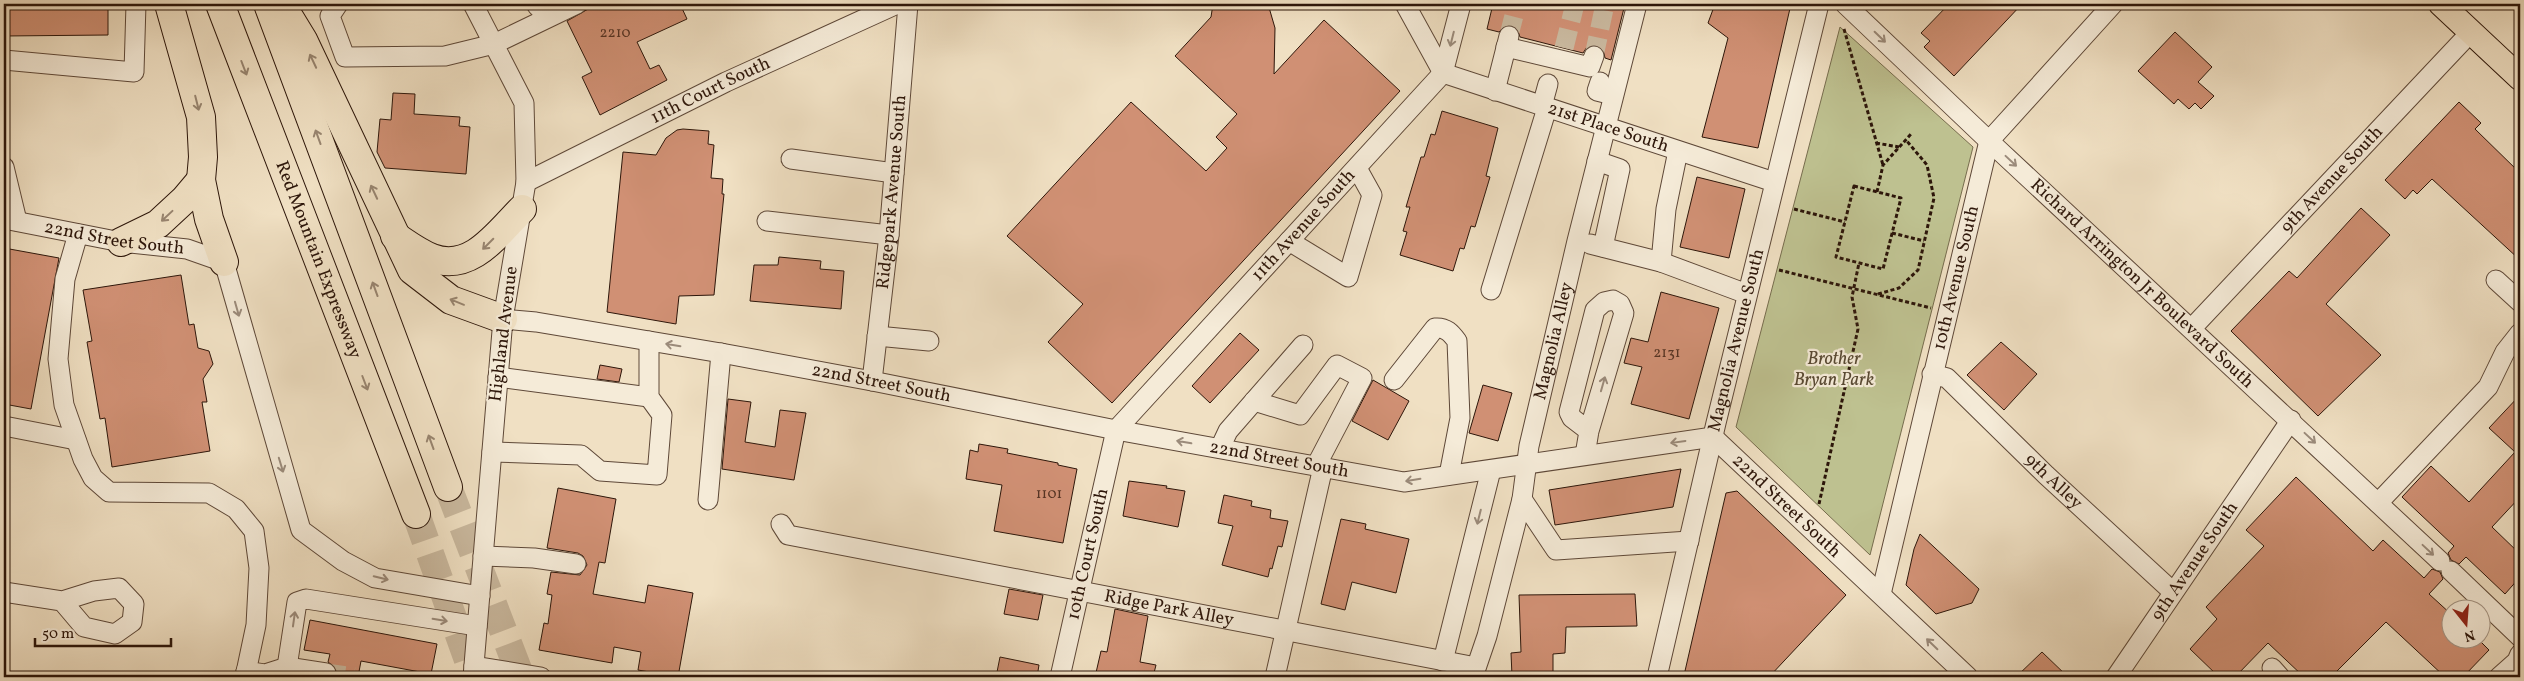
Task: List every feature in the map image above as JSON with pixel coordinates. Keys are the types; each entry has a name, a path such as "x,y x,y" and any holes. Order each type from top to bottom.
{"highway":[{"path":"172,13 201,117 203,157 201,180 209,219 224,262"},
{"name":"Red Mountain Expressway","path":"223,13 416,514"},
{"path":"279,13 303,40 412,270 451,300 502,319"},
{"path":"279,13 448,487"},
{"path":"121,242 158,224 185,199 201,180"},
{"path":"395,236 434,259 445,261 465,259 483,249 522,209"}],"main road":[{"path":"2441,4 2520,78"}],"street":[{"path":"4,60 134,72 136,4"},
{"path":"338,4 330,16 345,57 445,56 494,44 577,4"},
{"name":"Highland Avenue","path":"473,4 524,103 526,182 502,319 474,672"},
{"name":"11th Court South","path":"526,182 726,82 897,4"},
{"name":"Ridgepark Avenue South","path":"872,381 889,235 908,4"},
{"path":"1405,4 1443,73"},
{"name":"11th Avenue South","path":"1116,430 1443,73 1461,4"},
{"name":"Magnolia Alley","path":"1474,672 1487,636 1522,499 1529,446 1597,161 1604,127 1607,88 1637,4"},
{"name":"Magnolia Avenue South","path":"1657,677 1747,294 1819,4"},
{"name":"Richard Arrington Jr Boulevard South","path":"1845,4 1989,141 2291,420 2520,637"},
{"name":"10th Avenue South","path":"1880,594 1989,141 2113,4"},
{"name":"9th Avenue South","path":"2192,328 2471,32"},
{"path":"1495,91 1508,41 1562,54 1590,67 1594,56"},
{"name":"21st Place South","path":"1443,73 1774,182"},
{"path":"1491,290 1545,107 1548,84"},
{"path":"1661,262 1666,209 1678,150"},
{"path":"791,159 894,173"},
{"path":"1597,161 1620,169 1602,247"},
{"path":"4,167 10,220"},
{"path":"1289,241 1348,277 1372,195 1357,168"},
{"name":"22nd Street South","path":"10,220 121,242 187,249 224,262"},
{"path":"767,221 889,235"},
{"path":"78,234 65,279 58,359 64,405 76,440 93,478 109,492 209,493 236,509 254,530 258,577 256,625 246,674 265,674 287,668 326,673"},
{"path":"1577,241 1661,262 1747,294"},
{"path":"224,262 301,530 343,561 376,578 480,596"},
{"path":"2496,280 2520,302"},
{"path":"1586,455 1589,431 1624,312 1620,304 1613,300 1604,302 1595,310 1569,412 1572,418 1589,431"},
{"name":"22nd Street South","path":"502,319 721,353 1116,430 1404,482 1713,436 1968,677"},
{"path":"1394,380 1435,328 1442,327 1451,332 1457,341 1460,418 1449,475"},
{"path":"2378,503 2488,387 2505,352 2520,333"},
{"path":"877,336 929,341"},
{"path":"492,452 581,455 600,471 658,475 662,415 649,397 649,341"},
{"path":"1220,448 1228,431 1303,345"},
{"path":"708,500 721,353"},
{"path":"1254,401 1300,415 1337,365 1362,378 1320,466 1275,677"},
{"name":"9th Alley","path":"1932,374 1947,378 2046,475 2173,592"},
{"path":"498,378 649,397"},
{"name":"9th Avenue South","path":"2116,677 2291,420"},
{"path":"4,426 76,440"},
{"name":"10th Court South","path":"1060,677 1116,430"},
{"path":"1444,660 1491,470"},
{"path":"1522,499 1556,550 1689,541"},
{"name":"Ridge Park Alley","path":"781,524 788,535 1444,660 1474,672"},
{"path":"483,556 534,558 576,564"},
{"path":"4,592 62,601"},
{"path":"287,668 297,602 306,599 478,626"},
{"path":"2499,677 2516,661 2520,654"},
{"path":"474,672 541,677"}],"path":[{"path":"1844,29 1883,166"},
{"path":"1877,192 1883,166 1912,133"},
{"path":"1878,294 1899,288 1918,270 1934,198 1927,165 1906,140"},
{"path":"1876,143 1899,148"},
{"path":"1854,186 1877,192 1901,198 1883,269 1836,257 1854,186"},
{"path":"1794,209 1845,222"},
{"path":"1892,233 1924,240"},
{"path":"1819,504 1858,329 1853,305 1859,263"},
{"path":"1779,270 1932,308"}],"green space":[{"name":"Brother Bryan Park","path":"1840,27 1973,147 1870,555 1736,427"}],"building":[{"path":"4,4 108,4 108,35 4,36"},
{"path":"597,4 680,4 687,19 637,42 650,69 659,65 667,80 600,115 582,77 592,72 567,21"},
{"path":"1213,4 1268,4 1275,28 1274,74 1324,20 1400,91 1112,403 1048,342 1083,304 1007,236 1131,102 1206,171 1227,148 1216,137 1237,114 1175,56 1211,17"},
{"path":"1493,4 1625,4 1611,60 1605,58 1603,49 1597,45 1587,47 1583,53 1520,37 1517,28 1511,25 1506,25 1499,32 1487,29"},
{"path":"1715,4 1791,4 1758,148 1702,137 1728,38 1708,23"},
{"path":"1949,4 2022,4 1954,76 1924,47 1930,41 1921,33"},
{"path":"2175,32 2212,67 2198,82 2214,96 2201,109 2195,103 2189,109 2178,99 2174,104 2138,71"},
{"path":"393,93 415,94 414,114 460,117 459,126 470,127 466,174 385,168 377,152 380,119 391,120"},
{"path":"2459,102 2481,123 2475,129 2520,173 2520,260 2432,179 2417,194 2413,190 2405,199 2385,180"},
{"path":"1442,111 1498,128 1486,176 1490,177 1475,227 1471,226 1464,249 1460,248 1453,271 1400,255 1407,232 1403,231 1410,207 1406,207 1421,157 1424,157 1431,134 1435,135"},
{"path":"677,130 709,131 708,144 714,145 711,178 723,179 722,194 724,194 714,295 679,296 676,324 607,312 623,152 656,155 666,138"},
{"path":"1697,177 1745,189 1729,258 1680,247"},
{"path":"2361,208 2390,235 2326,304 2381,355 2318,416 2231,331 2289,271 2297,278"},
{"path":"4,248 59,258 31,409 4,404"},
{"path":"779,257 821,261 820,269 844,271 841,309 750,301 754,265 778,265"},
{"path":"181,275 189,325 194,324 198,348 209,351 213,364 203,379 207,402 202,402 210,451 112,467 105,418 100,419 87,342 92,341 83,290"},
{"path":"1661,292 1719,308 1689,419 1631,404 1642,367 1624,363 1631,338 1648,342"},
{"path":"1240,333 1259,350 1210,403 1192,386"},
{"path":"2001,342 2037,374 2004,410 1967,375"},
{"path":"600,365 622,369 619,382 597,379"},
{"path":"1373,380 1409,401 1388,440 1352,421"},
{"path":"1483,385 1512,393 1498,441 1469,433"},
{"path":"2520,395 2520,497 2492,527 2520,554 2520,577 2505,594 2466,557 2459,564 2451,560 2448,553 2454,546 2402,497 2431,466 2469,502 2515,452 2489,428"},
{"path":"728,399 751,402 745,442 775,447 780,410 806,413 794,480 722,469"},
{"path":"979,444 1008,449 1007,453 1058,463 1058,465 1077,469 1063,543 994,531 1002,485 966,479 970,450 978,452"},
{"path":"1681,469 1673,507 1555,525 1549,490"},
{"path":"2296,477 2373,551 2383,540 2424,578 2432,569 2440,572 2443,579 2429,594 2442,606 2442,648 2487,648 2489,650 2463,677 2445,677 2386,622 2331,677 2304,677 2268,643 2235,677 2219,677 2190,649 2217,619 2206,607 2264,546 2246,530"},
{"path":"1129,481 1167,486 1166,488 1185,491 1178,527 1123,516"},
{"path":"558,488 616,499 605,563 599,562 593,594 645,603 648,585 693,593 678,677 638,670 641,652 614,647 612,663 539,650 544,623 548,624 552,595 547,594 551,572 580,575 587,565 583,556 578,553 547,548"},
{"path":"1737,491 1846,595 1769,677 1691,677 1685,671 1726,493"},
{"path":"1224,495 1252,501 1251,506 1271,510 1270,518 1288,521 1282,547 1278,546 1268,577 1222,565 1233,526 1218,523"},
{"path":"1341,519 1366,524 1365,529 1409,539 1396,593 1352,582 1345,610 1321,604"},
{"path":"1920,534 1979,589 1972,603 1936,614 1906,585 1914,549"},
{"path":"1009,589 1043,595 1038,620 1004,614"},
{"path":"1635,594 1637,626 1566,627 1565,653 1553,654 1553,673 1512,676 1511,653 1521,652 1519,595"},
{"path":"1115,609 1148,616 1140,662 1156,665 1153,677 1095,677 1101,651 1107,652"},
{"path":"310,620 437,644 431,674 361,661 358,677 336,677 336,668 328,662 330,654 304,650"},
{"path":"2042,652 2068,677 2016,677"},
{"path":"1000,657 1039,665 1037,677 996,677"}],"tunnel":[{"path":"1509,35 1517,4"},
{"path":"1564,48 1575,4"},
{"path":"1594,56 1605,4"},
{"path":"448,487 521,677"},
{"path":"416,514 474,677"},
{"path":"326,673 354,677"}]}
